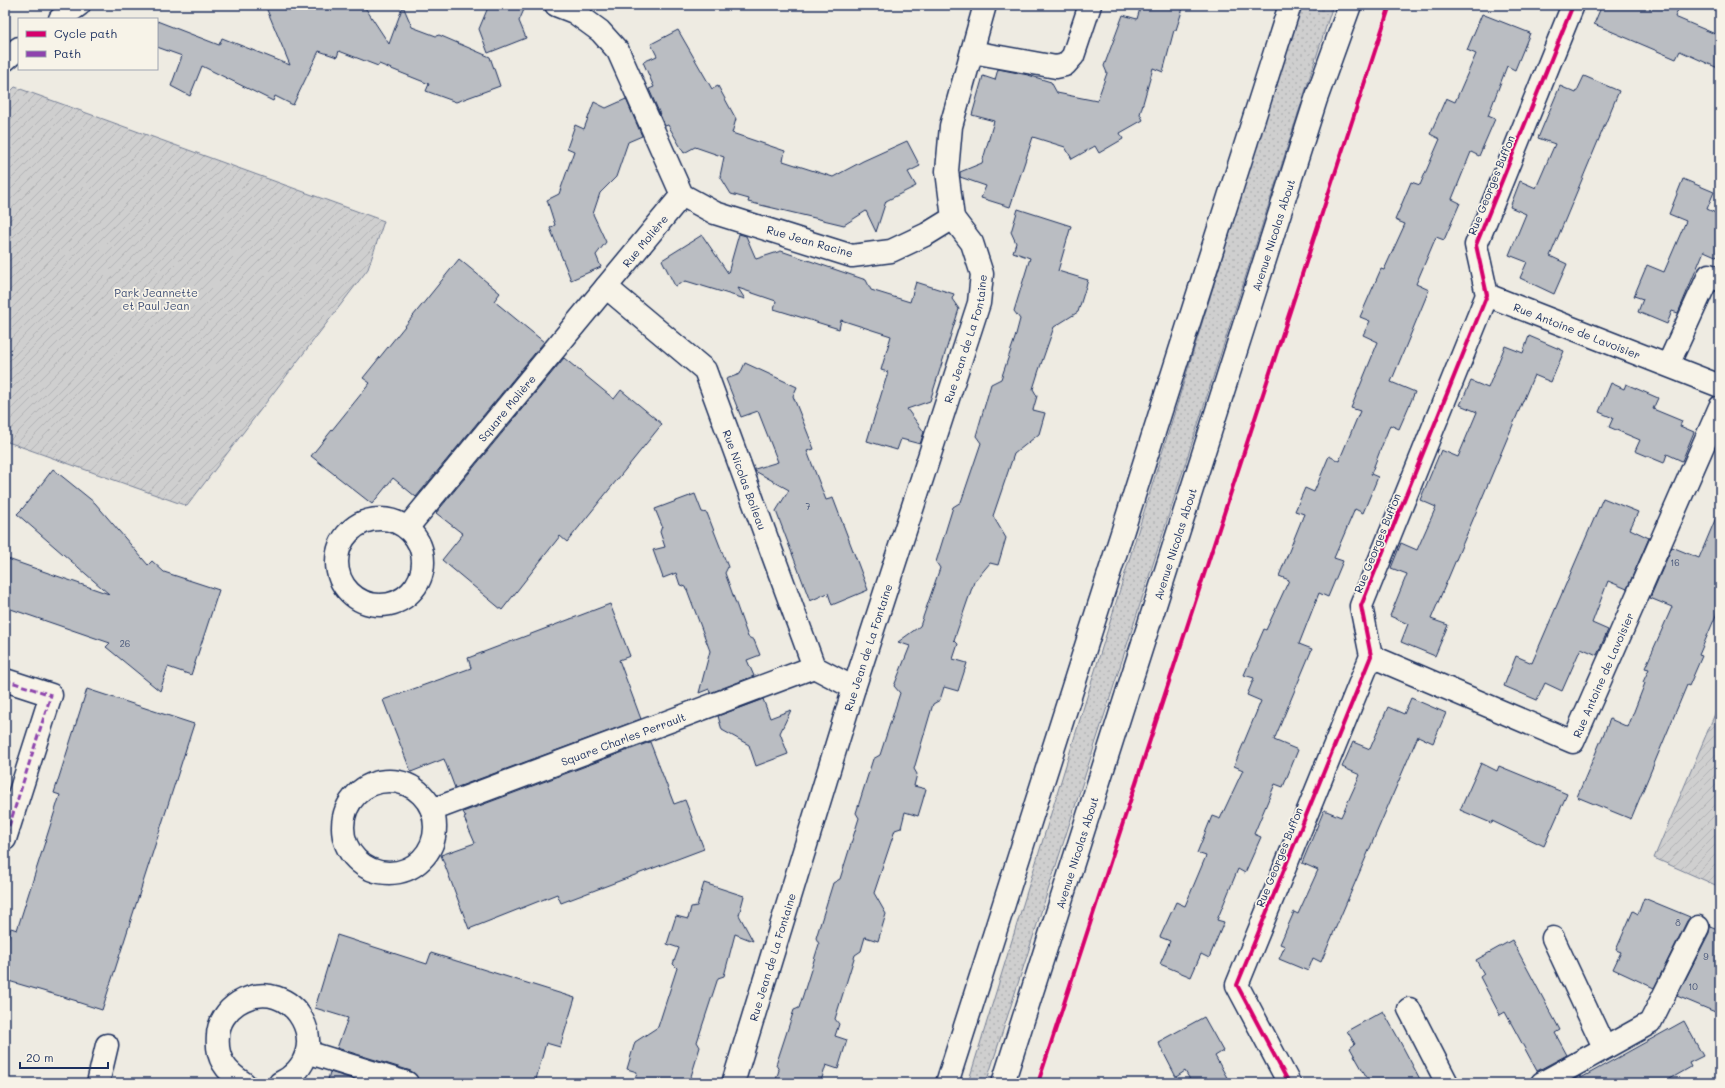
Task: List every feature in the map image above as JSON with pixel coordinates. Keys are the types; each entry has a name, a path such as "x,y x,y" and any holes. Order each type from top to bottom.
{"street":[{"path":"61,18 79,5"},
{"path":"556,5 574,12 600,31 618,51 682,195"},
{"path":"953,218 946,171 951,126 985,5"},
{"path":"972,52 1056,67 1065,65 1073,56 1090,5"},
{"path":"947,1083 1290,5"},
{"name":"Avenue Nicolas About","path":"1003,1083 1316,99 1350,5"},
{"name":"Rue Georges Buffon","path":"1290,1083 1237,985 1371,656 1361,606 1487,295 1476,245 1573,5"},
{"path":"5,60 18,49"},
{"name":"Rue Jean Racine","path":"682,195 715,213 852,256 891,251 927,234 953,218"},
{"name":"Rue Molière","path":"606,287 682,195"},
{"name":"Rue Jean de La Fontaine","path":"733,1083 854,688 980,303 982,274 972,243 953,218"},
{"path":"1668,366 1709,276 1720,280"},
{"name":"Square Molière","path":"407,528 606,287"},
{"name":"Rue Nicolas Boileau","path":"606,287 705,370 814,667"},
{"name":"Rue Antoine de Lavoisier","path":"1487,295 1720,386"},
{"name":"Rue Antoine de Lavoisier","path":"1371,656 1573,742 1720,407"},
{"path":"814,667 854,688"},
{"name":"Square Charles Perrault","path":"432,810 814,667"},
{"path":"5,680 51,695 5,839"},
{"path":"380,782 396,782 411,787 423,796 432,810 434,834 431,845 423,858 411,868 396,873 380,872 365,867 353,856 346,843 343,828 346,812 353,798 365,788 380,782"},
{"path":"1542,1083 1604,1047 1650,1023 1698,927"},
{"path":"1553,938 1604,1047"},
{"path":"244,1083 231,1075 222,1061 217,1046 218,1031 224,1017 233,1006 245,999 259,995 274,997 287,1002 298,1012 306,1024 309,1038 307,1052 301,1067 290,1078 280,1083"},
{"path":"1409,1009 1448,1083"},
{"path":"98,1083 107,1045"},
{"path":"307,1052 406,1083"}],"green space":[{"path":"1300,5 1333,5 986,1083 968,1083"},
{"name":"Park Jeannette et Paul Jean","path":"15,87 384,221 368,269 187,506 5,441 5,97"},
{"path":"1720,702 1720,887 1654,858"}],"building":[{"path":"265,5 355,5 366,9 389,44 403,6 412,27 436,36 439,35 490,57 500,86 456,102 426,91 429,84 379,64 378,66 339,51 337,57 319,51 293,105 275,96 273,101 202,66 190,96 171,86 182,56 158,47 158,21 219,45 222,38 290,65"},
{"path":"489,5 526,5 519,21 526,38 488,53 479,29"},
{"path":"1141,5 1184,5 1176,30 1174,30 1163,72 1153,68 1140,114 1143,120 1120,133 1123,139 1099,153 1095,146 1072,159 1065,147 1033,137 1010,207 981,198 986,186 960,177 960,172 982,163 994,121 972,115 983,76 995,80 998,69 1028,75 1051,82 1057,93 1097,101 1107,73 1104,66 1123,15 1137,19"},
{"path":"1602,5 1680,5 1675,17 1720,36 1720,69 1680,51 1676,59 1594,24"},
{"path":"1482,14 1530,33 1515,70 1507,66 1488,116 1495,119 1479,156 1471,152 1452,199 1460,203 1444,240 1436,237 1416,284 1429,290 1391,382 1415,392 1399,429 1390,425 1371,474 1378,477 1363,513 1355,509 1334,558 1343,561 1328,597 1319,593 1299,644 1312,649 1274,740 1298,750 1283,787 1275,784 1254,834 1261,837 1245,873 1238,869 1217,920 1224,922 1209,958 1201,954 1191,977 1160,964 1170,941 1160,937 1176,902 1185,906 1206,856 1197,853 1212,816 1220,819 1243,770 1234,766 1261,701 1247,695 1254,678 1244,675 1264,629 1266,630 1289,580 1279,576 1304,514 1295,511 1305,488 1314,492 1329,456 1339,461 1360,411 1351,408 1378,342 1363,335 1370,321 1360,317 1381,269 1384,270 1405,224 1395,220 1411,182 1420,185 1440,139 1430,134 1446,98 1455,102 1476,54 1467,50"},
{"path":"678,30 712,89 718,86 736,119 732,133 785,151 783,161 833,177 863,161 907,141 920,166 908,172 916,186 886,201 876,232 866,211 844,225 748,202 749,199 731,194 720,176 724,157 695,147 684,153 668,125 665,126 649,89 654,87 643,62 657,56 651,44"},
{"path":"1584,76 1619,91 1550,256 1567,264 1554,294 1520,278 1527,262 1509,255 1526,214 1510,207 1520,181 1536,188 1555,144 1538,138 1560,86 1576,93"},
{"path":"626,99 642,136 628,142 616,177 600,193 593,214 606,242 596,255 601,267 571,280 550,228 555,225 547,200 559,194 574,151 567,148 575,125 584,129 594,102 606,108"},
{"path":"1683,179 1714,192 1707,209 1720,215 1720,258 1704,251 1678,313 1672,311 1667,324 1638,312 1643,299 1634,296 1647,265 1664,272 1686,221 1669,214"},
{"path":"1018,209 1071,226 1058,271 1088,280 1078,312 1054,327 1039,370 1033,389 1037,396 1033,410 1045,413 1039,434 1014,454 993,516 1006,538 998,565 990,563 974,582 954,640 958,644 953,659 967,663 958,691 944,687 940,700 933,704 914,769 917,774 914,786 926,789 918,816 905,812 901,828 895,830 874,893 886,914 878,941 865,937 861,951 855,955 835,1019 839,1024 835,1036 847,1040 838,1069 826,1065 822,1078 811,1083 775,1083 779,1070 776,1065 794,1010 799,1008 819,944 816,938 833,883 840,879 859,818 856,813 873,759 880,755 900,693 894,686 910,646 898,642 920,626 940,568 936,562 953,507 961,502 981,443 976,436 991,384 1001,379 1015,338 1020,319 1014,311 1030,258 1013,252 1016,243 1011,232"},
{"path":"739,234 746,236 756,259 781,251 866,280 871,290 910,302 916,282 954,294 952,299 959,309 930,401 907,409 924,432 920,444 901,439 897,450 867,441 888,372 881,370 891,336 841,320 839,329 774,309 776,301 738,288 745,299 686,281 675,286 662,260 702,235 728,273"},
{"path":"459,259 500,293 494,301 544,342 416,497 393,478 372,504 311,456 370,383 363,378"},
{"path":"1529,336 1564,351 1551,382 1534,375 1431,619 1448,625 1435,656 1401,642 1408,624 1390,616 1407,574 1391,568 1401,543 1417,550 1436,507 1420,500 1441,450 1458,457 1477,412 1460,405 1471,381 1488,388 1505,346 1523,353"},
{"path":"564,358 614,399 621,390 662,424 567,542 560,536 502,610 442,560 463,534 436,513"},
{"path":"745,363 797,387 793,396 814,449 807,451 826,500 833,498 868,590 832,605 828,593 810,601 776,511 789,490 755,471 755,469 778,462 758,411 741,417 726,379 740,374"},
{"path":"1611,383 1624,389 1626,384 1658,398 1653,409 1682,421 1680,426 1694,432 1682,461 1667,454 1664,463 1635,451 1640,440 1609,427 1613,418 1599,412"},
{"path":"53,469 95,503 148,565 152,561 164,572 219,590 191,675 168,667 160,691 106,647 110,643 5,607 5,558 109,594 17,514"},
{"path":"695,494 702,512 707,513 728,567 725,573 748,637 754,640 760,655 747,660 754,676 710,693 709,689 699,693 710,651 686,587 680,585 676,573 663,578 653,550 665,547 660,532 662,526 655,509"},
{"path":"1603,498 1638,512 1630,529 1649,538 1627,589 1608,581 1592,623 1608,630 1597,655 1581,648 1562,691 1545,683 1537,700 1504,686 1516,656 1532,663"},
{"path":"1720,508 1720,606 1699,655 1702,656 1689,686 1687,685 1631,819 1577,797 1610,719 1628,727 1645,683 1643,682 1649,669 1645,668 1672,607 1650,598 1672,547 1699,558"},
{"path":"610,604 630,656 619,660 641,719 455,788 444,759 411,772 383,700 471,668 468,658"},
{"path":"87,689 194,724 102,1010 77,1001 5,980 5,947 11,928 17,930 60,795 54,793"},
{"path":"1411,698 1446,713 1433,743 1418,736 1321,962 1313,958 1308,971 1279,959 1285,946 1280,944 1294,912 1298,914 1318,870 1302,863 1324,810 1341,817 1360,775 1342,767 1353,742 1370,749 1388,707 1404,714"},
{"path":"763,699 770,718 791,710 780,733 788,754 756,766 749,745 722,730 718,716"},
{"path":"650,742 674,804 685,800 704,849 561,903 557,894 469,929 441,855 475,843 464,818 466,817 463,812"},
{"path":"1481,763 1497,771 1499,766 1567,794 1544,846 1492,821 1491,823 1460,810"},
{"path":"704,883 744,896 739,915 753,941 735,934 724,976 718,978 697,1042 700,1047 689,1083 634,1083 637,1072 627,1069 635,1042 658,1027 677,968 673,964 679,948 667,944 676,916 688,919 691,907 697,906"},
{"path":"1644,898 1690,917 1654,988 1613,969 1621,952 1616,950 1633,911 1638,914"},
{"path":"1710,926 1720,930 1720,1014 1677,996 1709,933"},
{"path":"337,935 427,964 431,953 575,998 560,1047 546,1043 535,1083 419,1083 416,1075 411,1071 337,1048 348,1018 315,1008"},
{"path":"1512,940 1560,1030 1555,1033 1567,1055 1537,1071 1505,1012 1500,1015 1480,977 1484,974 1476,960"},
{"path":"1383,1011 1422,1083 1370,1083 1350,1048 1355,1044 1347,1031"},
{"path":"1204,1017 1223,1051 1215,1056 1230,1083 1192,1083 1185,1071 1176,1077 1158,1042"},
{"path":"1684,1021 1703,1056 1689,1063 1691,1067 1663,1083 1568,1083 1580,1076 1581,1078"},
{"path":"330,1072 365,1083 327,1083"}],"marked path":[{"path":"5,680 51,695 5,839"}],"cycle path":[{"path":"1038,1083 1390,5"},
{"path":"1289,1083 1237,985 1371,656 1361,606 1487,295 1476,245 1573,5"}]}
